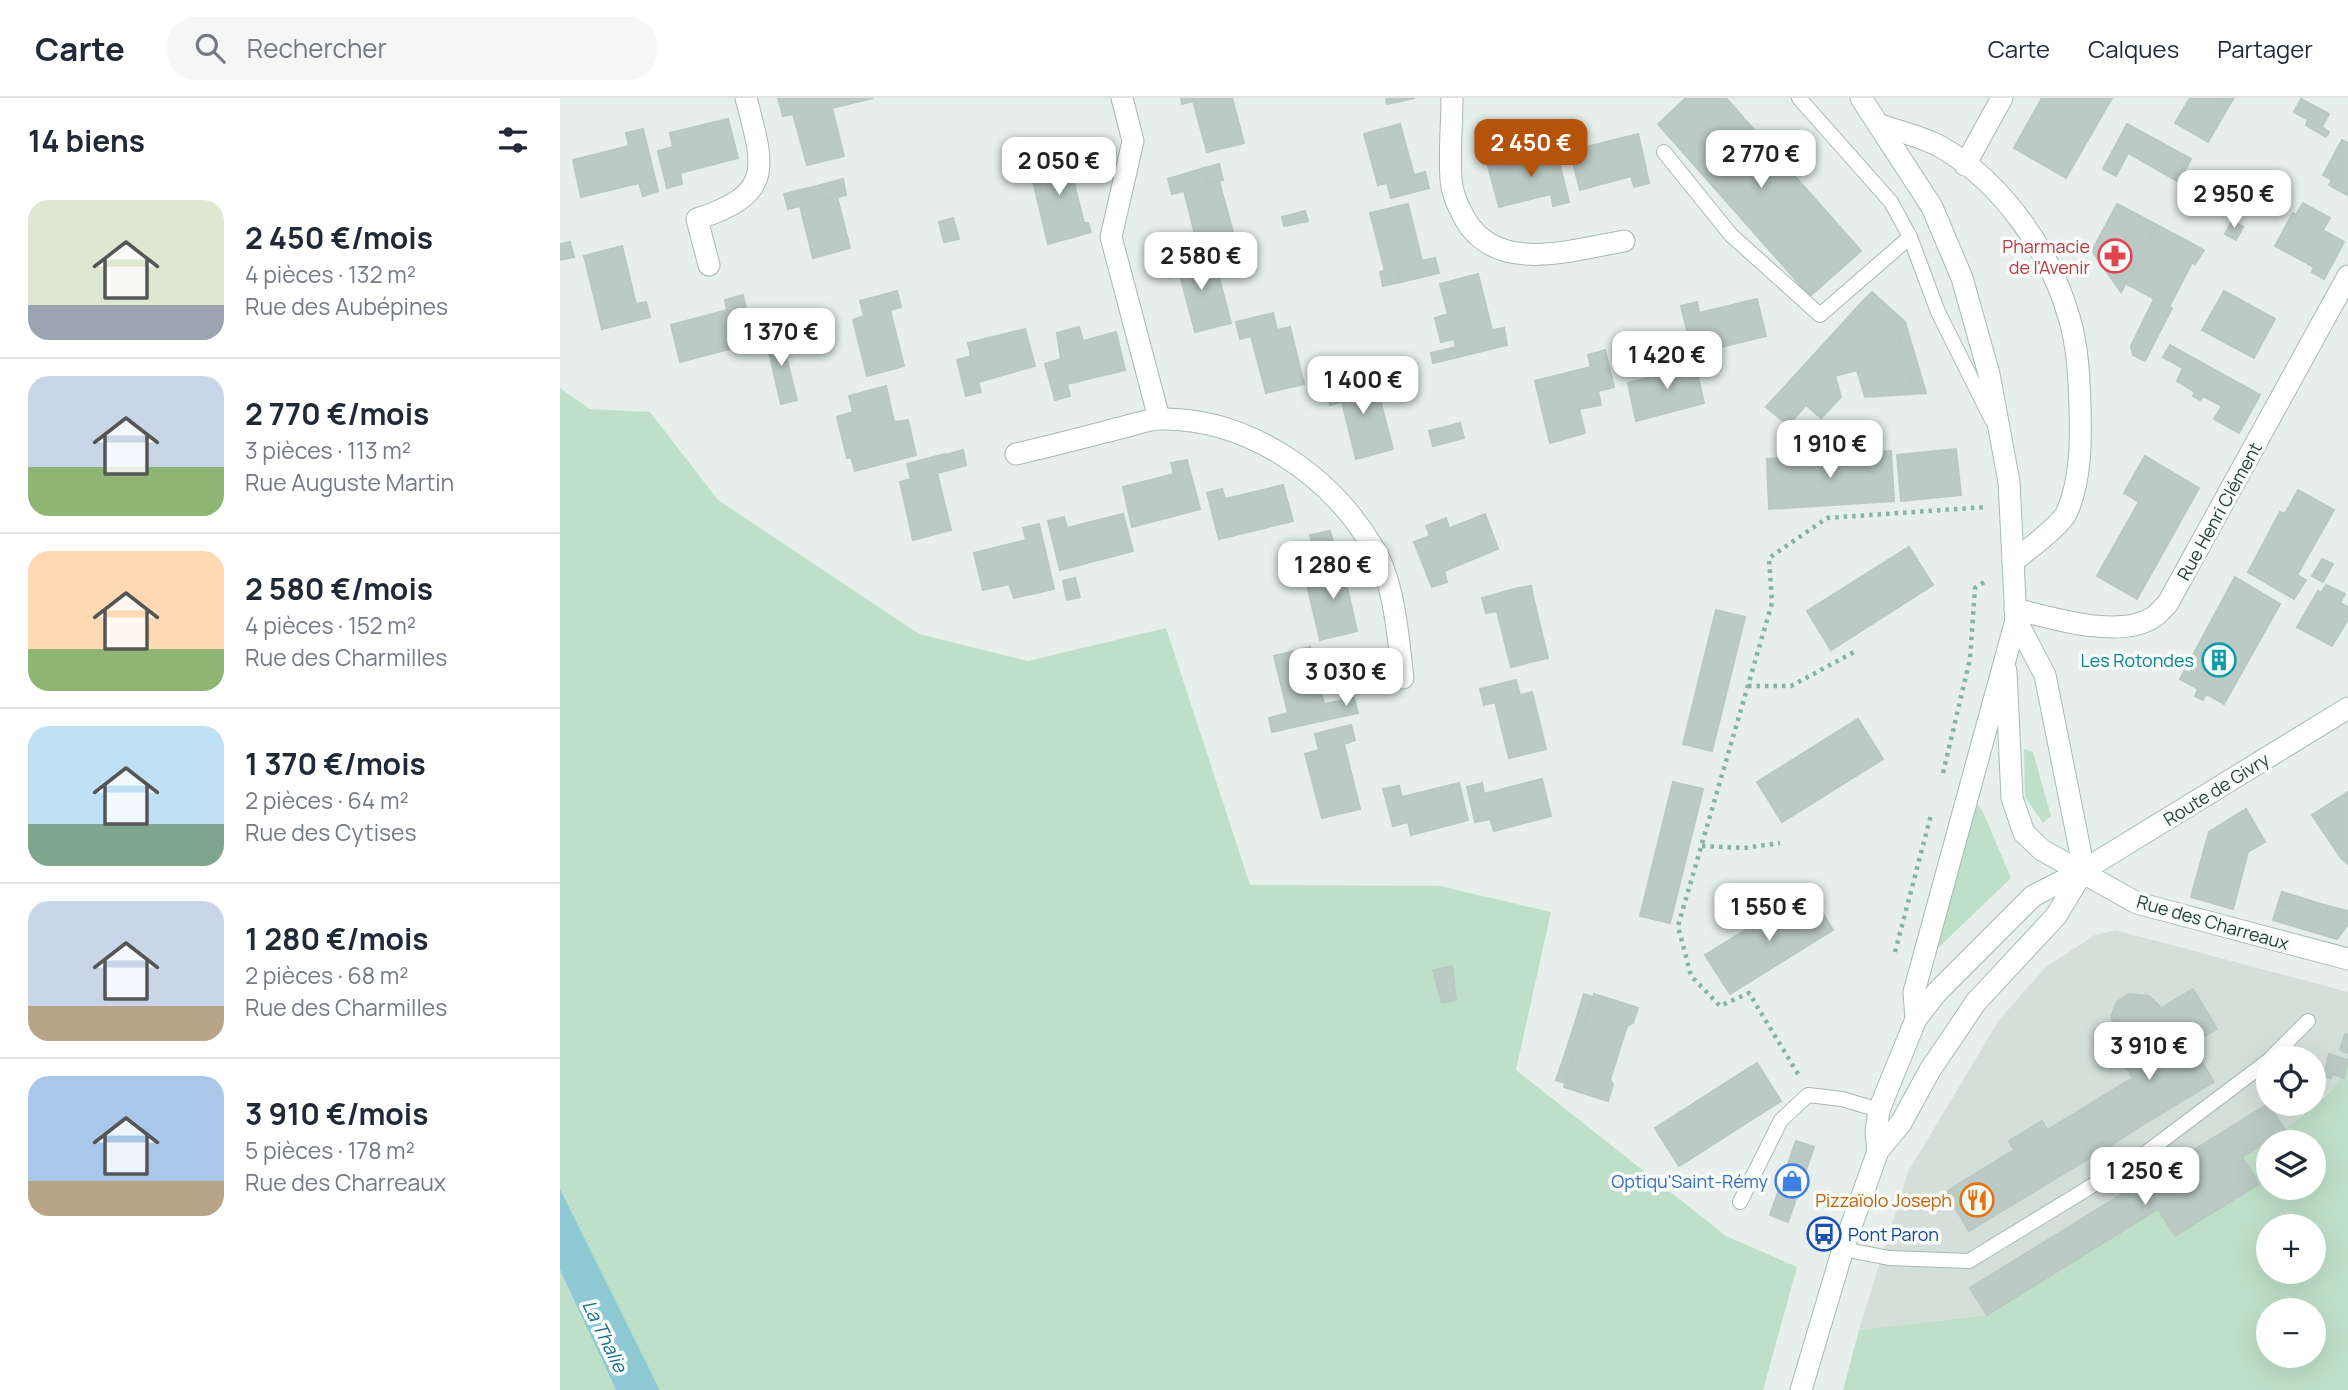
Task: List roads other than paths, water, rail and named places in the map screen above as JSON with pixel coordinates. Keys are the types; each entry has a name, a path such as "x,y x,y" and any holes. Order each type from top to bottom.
{"main road":[{"path":"709,265 697,219 741,202 752,188 759,169 759,148 746,98"},
{"path":"1122,98 1133,141 1111,237 1159,418"},
{"path":"1452,98 1451,181 1456,203 1469,227 1484,240 1503,252 1532,255 1624,242"},
{"path":"1861,98 1932,207 1962,278 1989,374 2002,440 2010,505 2016,615 1914,992 1916,1019 1879,1110 1876,1132 1878,1151"},
{"path":"1965,165 2002,98"},
{"path":"1881,125 1940,146 1980,175 2013,211 2056,279 2070,319 2079,366 2079,467 2066,514 2013,562"},
{"name":"Rue Henri Clément","path":"2016,615 2116,627 2133,626 2153,618 2168,603 2348,276"},
{"path":"1016,454 1159,418 1247,435 1290,459 1335,496 1376,551 1395,611 1404,678"},
{"path":"1801,1390 1843,1250 1878,1151 1901,1123 1930,1070 1976,1002 2056,916 2084,870 2045,675 2016,615"},
{"name":"Rue des Charreaux","path":"2005,652 2012,798 2024,833 2042,850 2084,870 2137,903 2348,959"},
{"name":"Route de Givry","path":"1916,1019 1937,992 2033,896 2084,870 2348,708"}],"lane":[{"path":"1799,98 1891,202 1910,237 1938,312 2002,440"},
{"path":"1664,152 1731,235 1820,315 1910,237"},
{"path":"2283,1046 2308,1021"},
{"path":"1843,1250 1889,1258 1969,1261 2147,1152 2256,1070"},
{"path":"1740,1202 1781,1121 1808,1094 1842,1099 1879,1110"}],"water":[{"name":"La Thalie","path":"560,1189 660,1390 616,1390 560,1270"}],"place":[{"name":"Pharmacie de l'Avenir","path":"2115,256"},
{"name":"Les Rotondes","path":"2219,660"},
{"name":"Optiqu'Saint-Rémy","path":"1792,1181"},
{"name":"Pizzaïolo Joseph","path":"1977,1200"},
{"name":"Pont Paron","path":"1824,1234"}]}
